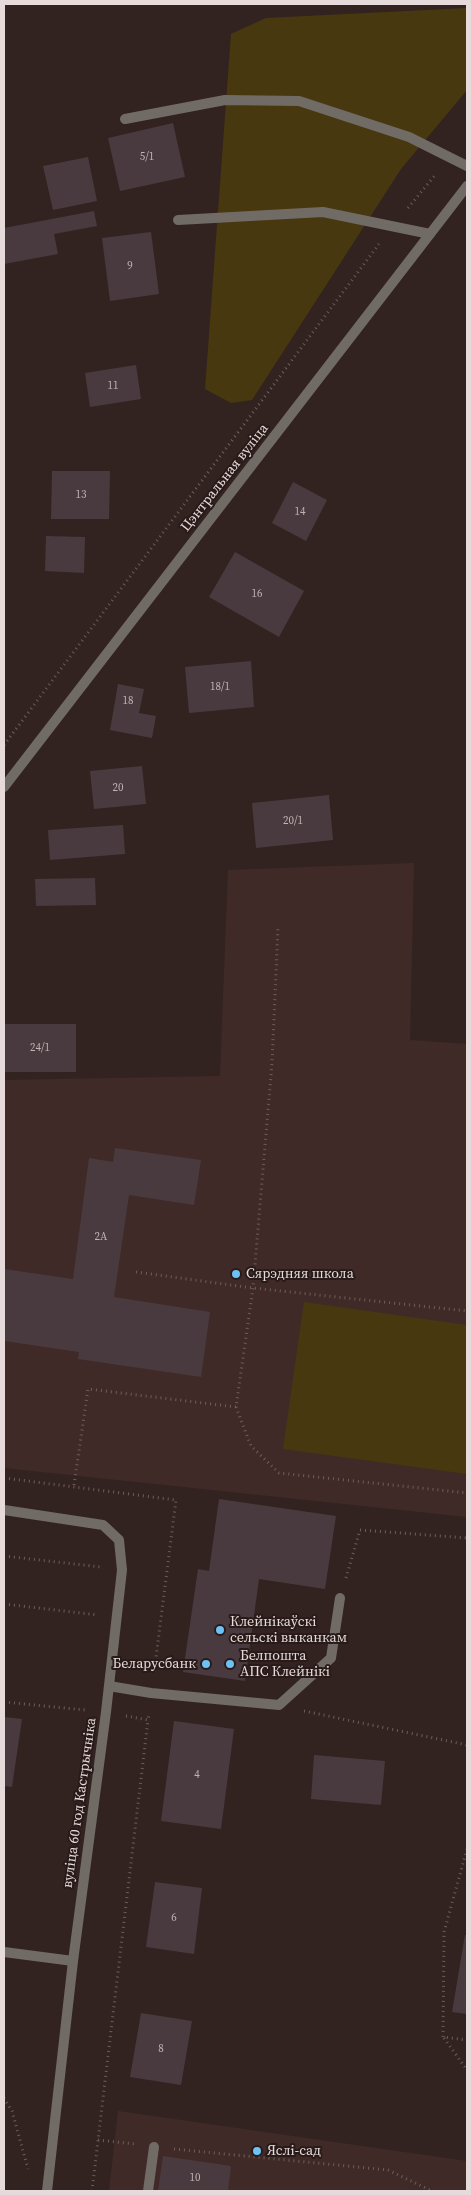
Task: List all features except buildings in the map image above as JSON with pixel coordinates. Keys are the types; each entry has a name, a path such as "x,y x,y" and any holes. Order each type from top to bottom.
{"street":[{"path":"125,119 225,100 299,101 409,137 467,166"},
{"name":"Цэнтральная вуліца","path":"4,787 467,186"},
{"path":"178,220 324,212 430,234"},
{"name":"вуліца 60 год Кастрычніка","path":"4,1510 104,1524 119,1540 122,1570 106,1712 73,1961 47,2191"},
{"path":"109,1686 152,1693 279,1705 332,1658 340,1598"},
{"path":"4,1952 73,1961"},
{"path":"148,2191 154,2147"}],"path":[{"path":"4,745 392,227 450,158"},
{"path":"278,928 272,1063 253,1288 236,1407 251,1446 279,1473 467,1493"},
{"path":"136,1272 253,1288 467,1311"},
{"path":"74,1486 88,1389 236,1407"},
{"path":"340,1598 360,1530 467,1538"},
{"path":"4,1556 122,1570"},
{"path":"4,1604 116,1616"},
{"path":"4,1702 106,1712"},
{"path":"279,1705 467,1745"},
{"path":"92,2191 148,1720"},
{"path":"467,1849 444,1932 443,2037 467,2070"},
{"path":"443,2037 467,2040"},
{"path":"4,2098 12,2111 29,2173"},
{"path":"98,2140 388,2170 432,2191"}],"shaded area":[{"path":"467,8 467,90 401,169 252,400 231,403 205,389 231,34 266,18"},
{"name":"Сярэдняя школа","path":"414,863 410,1040 467,1044 467,1517 4,1468 4,1080 220,1076 228,870"},
{"path":"304,1302 467,1325 467,1474 283,1449"},
{"name":"Яслі-сад","path":"118,2111 467,2161 467,2191 109,2191"}],"place":[{"name":"Сярэдняя школа","path":"236,1274"},
{"name":"Клейнікаўскі сельскі выканкам","path":"220,1630"},
{"name":"Беларусбанк","path":"206,1664"},
{"name":"Белпошта АПС Клейнікі","path":"230,1664"},
{"name":"Яслі-сад","path":"257,2151"}]}
